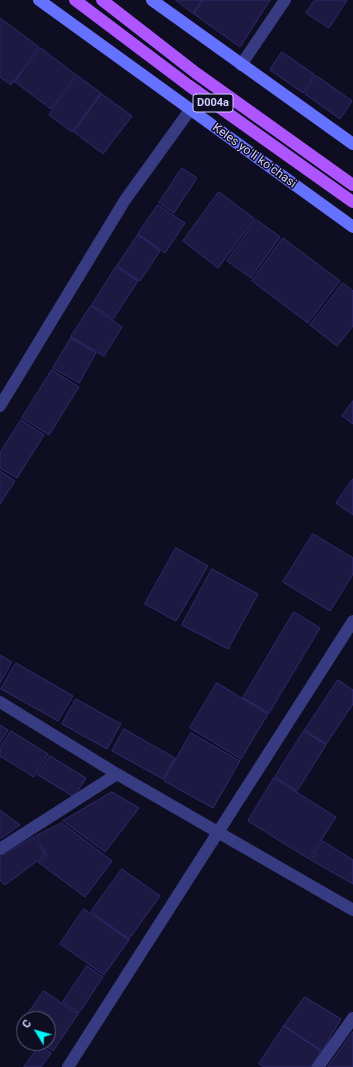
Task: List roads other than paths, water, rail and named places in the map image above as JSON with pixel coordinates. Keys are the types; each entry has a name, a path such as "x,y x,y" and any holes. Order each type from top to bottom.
{"main road":[{"name":"Keles yoʻli koʻchasi","path":"39,0 353,227"},
{"path":"52,0 57,13"},
{"name":"Keles yoʻli koʻchasi","path":"75,0 188,85 353,202"},
{"name":"D004a","path":"102,0 196,73 353,186"},
{"path":"152,0 353,144"}],"street":[{"path":"241,65 285,0"},
{"path":"0,406 126,200 190,110"},
{"path":"68,1067 353,621"},
{"path":"0,702 117,774 353,910"},
{"path":"0,850 117,774"},
{"path":"318,1067 353,1018"}]}
